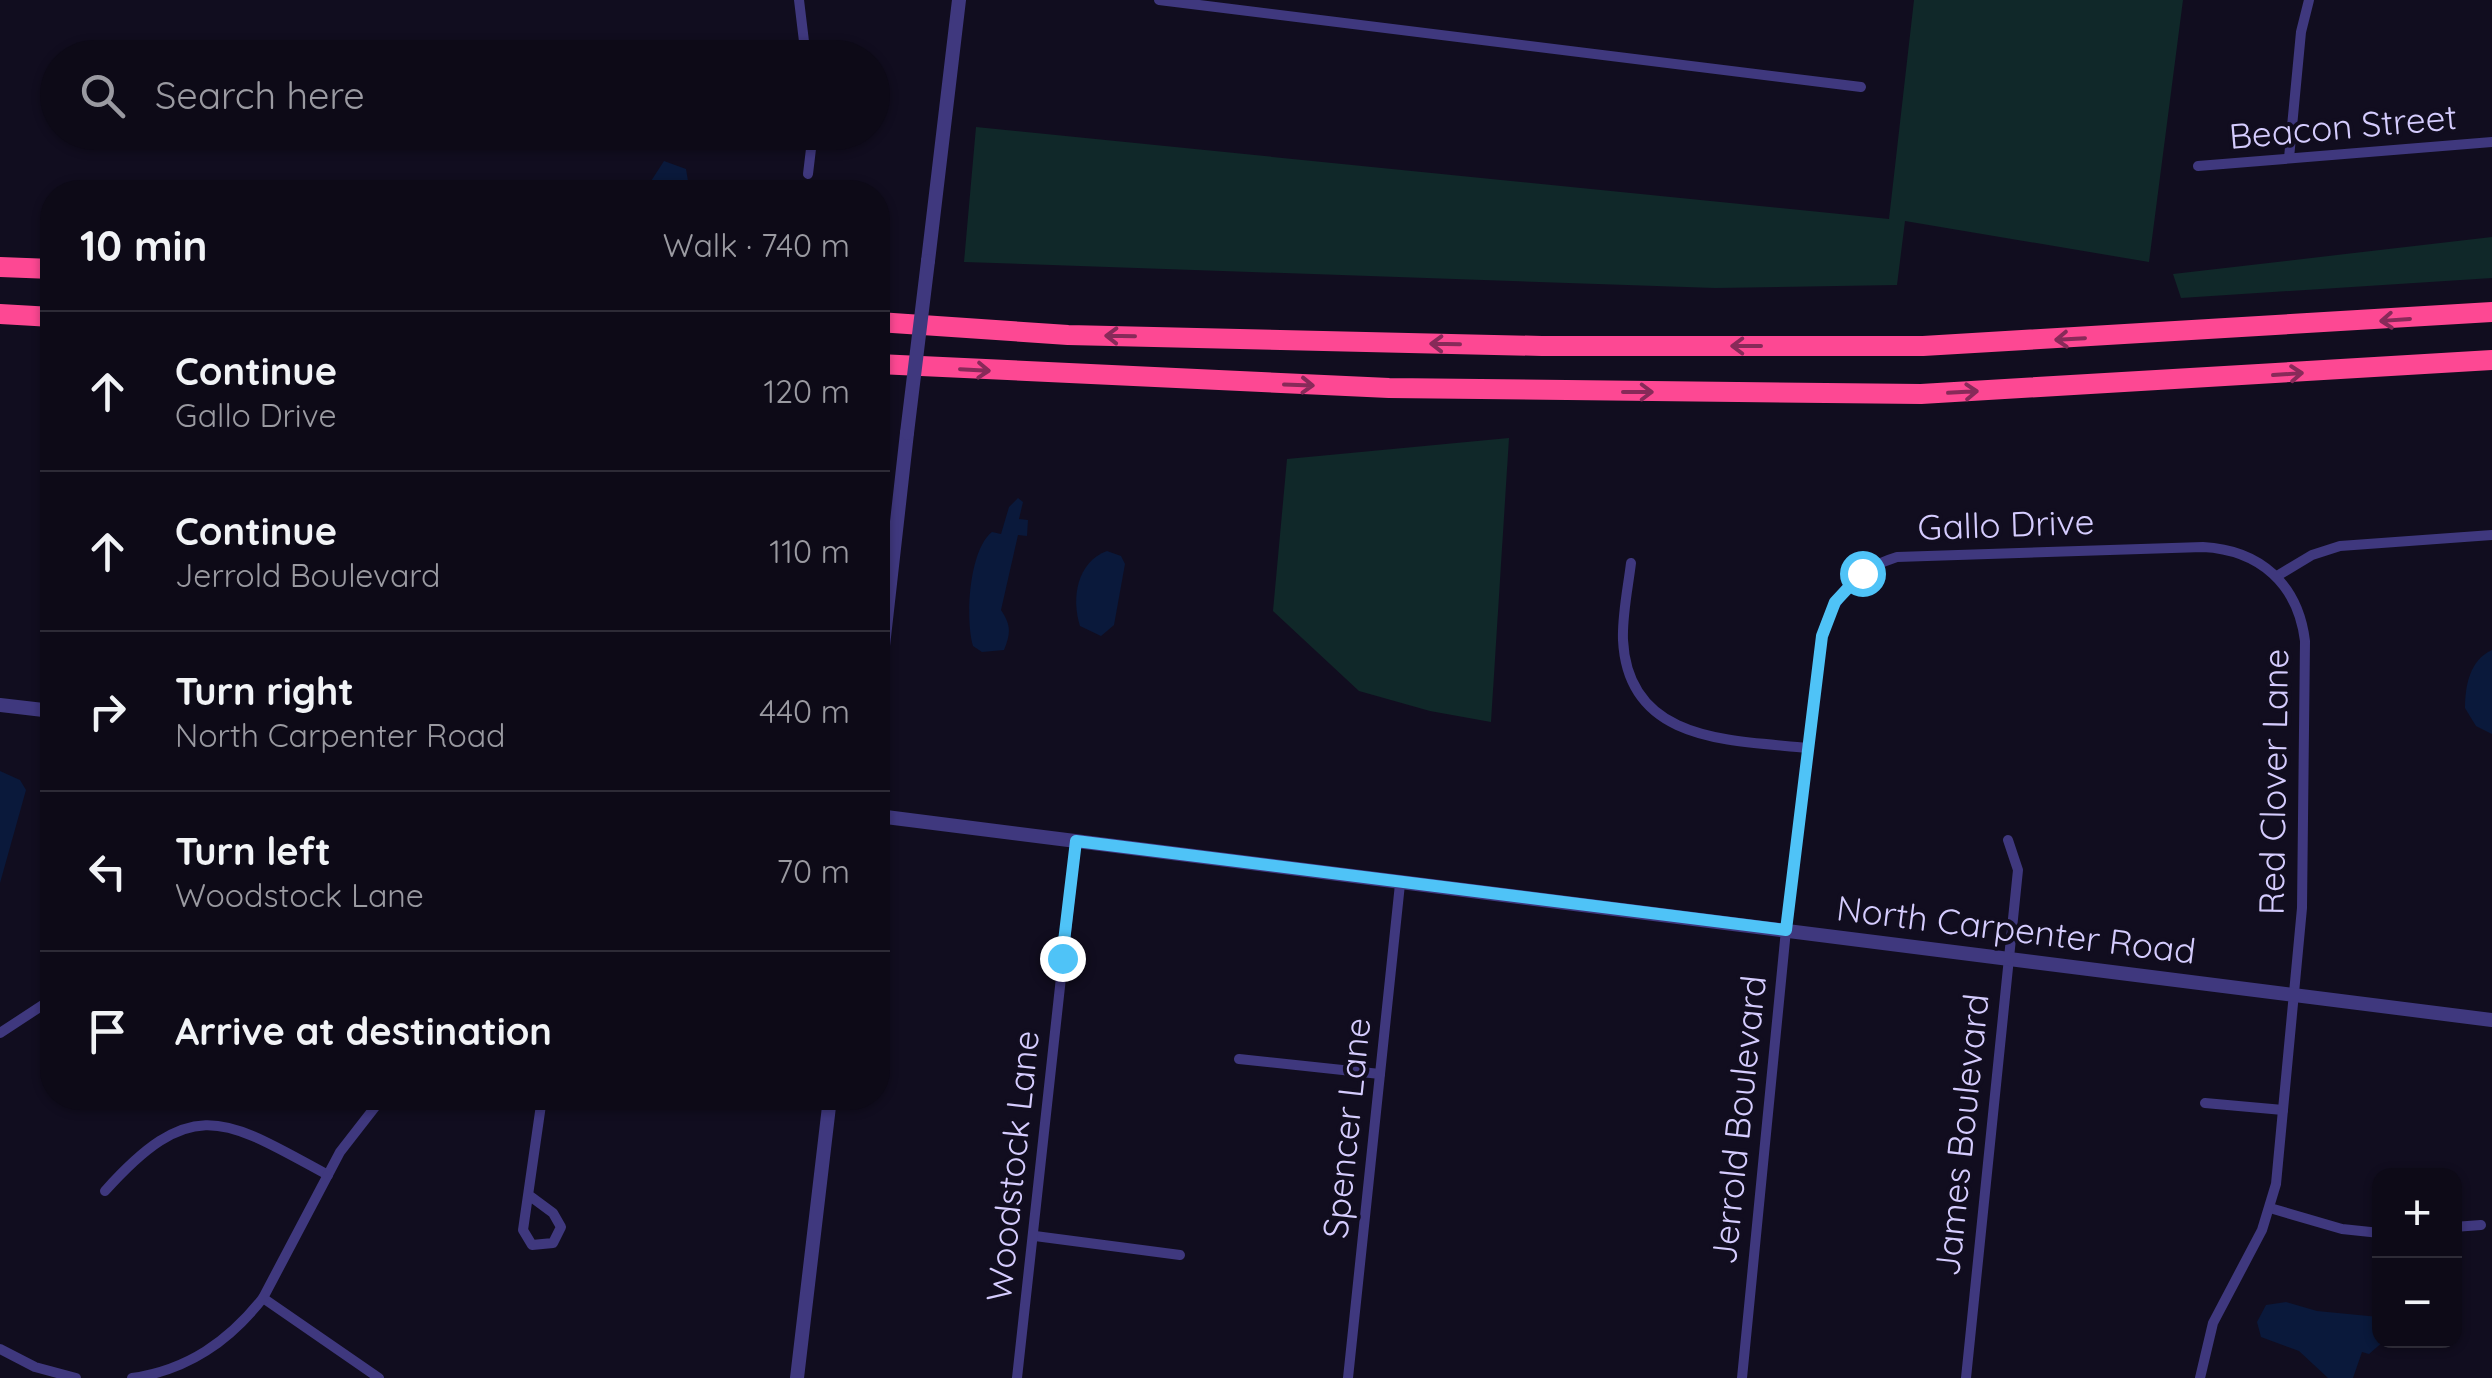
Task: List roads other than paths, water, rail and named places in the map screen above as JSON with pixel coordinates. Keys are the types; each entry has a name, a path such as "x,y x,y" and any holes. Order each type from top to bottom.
{"highway":[{"path":"0,266 40,268"},
{"path":"890,323 1068,335 1523,346 1924,346 2492,312"},
{"path":"0,314 40,316"},
{"path":"890,365 1369,388 1922,394 2492,360"}],"street":[{"path":"799,0 804,40"},
{"path":"890,587 960,0"},
{"path":"1159,0 1861,87"},
{"path":"2289,158 2309,0"},
{"name":"Beacon Street","path":"2198,166 2492,142"},
{"path":"808,174 811,150"},
{"path":"2277,576 2312,555 2340,546 2492,535"},
{"name":"Gallo Drive","path":"1807,748 1822,636 1831,610 1855,578 1886,560 1920,554 2204,547 2244,554 2277,576"},
{"path":"1631,563 1623,644 1631,676 1648,704 1674,724 1706,737 1807,748"},
{"name":"Red Clover Lane","path":"2200,1378 2214,1322 2270,1208 2284,1110 2302,908 2305,641 2297,607 2277,576"},
{"path":"0,705 40,710"},
{"name":"Jerrold Boulevard","path":"1742,1378 1807,748"},
{"name":"North Carpenter Road","path":"890,818 2492,1020"},
{"name":"James Boulevard","path":"1966,1378 2018,870 2008,840"},
{"name":"Woodstock Lane","path":"1018,1378 1076,841"},
{"name":"Spencer Lane","path":"1348,1378 1400,884"},
{"path":"0,1033 40,1007"},
{"path":"1239,1059 1380,1074"},
{"path":"2205,1103 2284,1110"},
{"path":"132,1378 170,1369 213,1349 263,1298 328,1175 356,1127 371,1110"},
{"path":"530,1196 559,1218 559,1236 544,1247 532,1245 523,1230 541,1110"},
{"path":"797,1378 829,1110"},
{"path":"105,1191 150,1144 175,1132 202,1126 245,1130 328,1175"},
{"path":"2270,1208 2342,1229 2372,1232"},
{"path":"2462,1226 2481,1225"},
{"path":"1034,1236 1180,1255"},
{"path":"263,1298 378,1378"},
{"path":"0,1348 35,1366 76,1378"}],"water":[{"path":"664,161 686,169 688,180 652,180"},
{"path":"1018,498 1023,502 1019,519 1028,520 1027,536 1018,535 1001,610 1009,629 1008,639 1004,650 982,652 973,646 971,634 969,602 974,569 984,541 992,532 1001,534 1009,507"},
{"path":"1107,551 1121,556 1125,564 1114,625 1101,636 1080,626 1076,604 1083,572"},
{"path":"2492,650 2492,734 2476,726 2465,708 2470,674 2478,660"},
{"path":"0,771 20,780 26,790 0,883"},
{"path":"2286,1302 2317,1311 2372,1316 2372,1348 2376,1348 2369,1354 2362,1352 2353,1378 2328,1378 2299,1351 2261,1337 2257,1322 2266,1305"}]}
